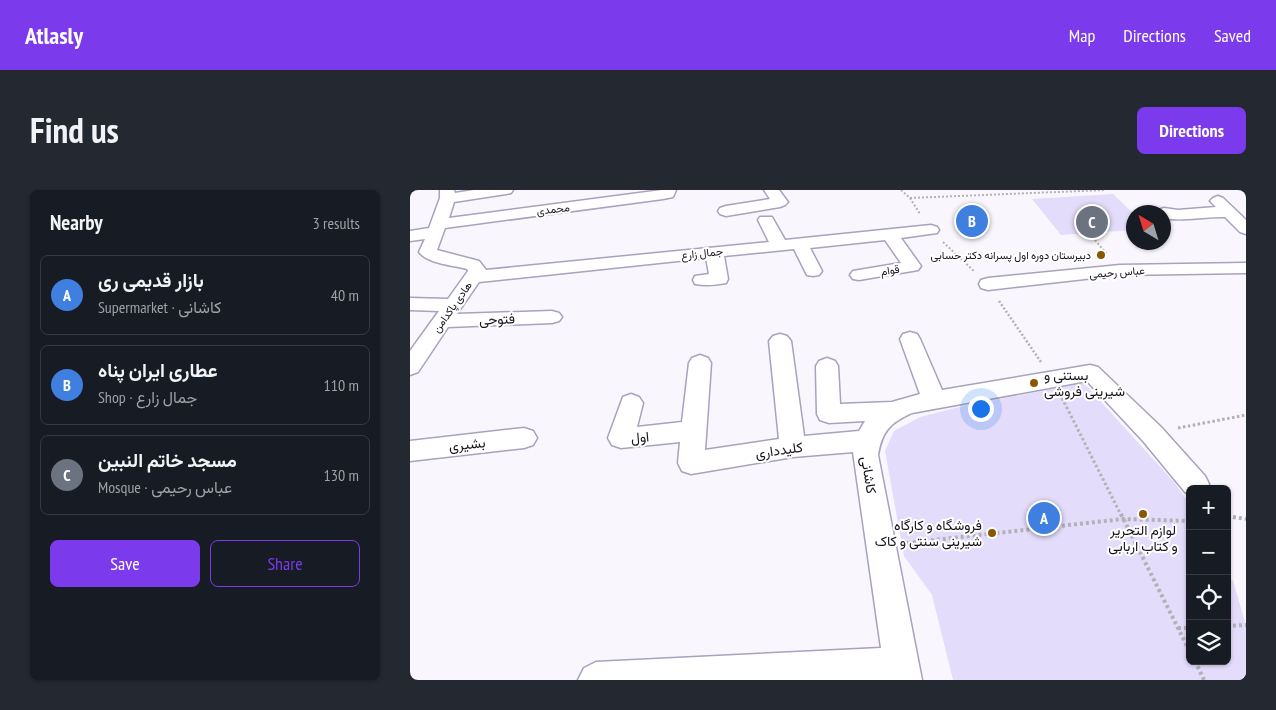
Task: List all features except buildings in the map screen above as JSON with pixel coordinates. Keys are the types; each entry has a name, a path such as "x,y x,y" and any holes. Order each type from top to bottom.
{"street":[{"path":"447,194 506,190"},
{"path":"726,211 780,202 771,190"},
{"name":"محمدی","path":"410,236 437,228 669,192"},
{"name":"هادی پاکدامن","path":"410,367 477,271 473,265 435,256 428,252 447,194"},
{"path":"1213,196 1246,229"},
{"path":"1171,214 1186,216 1199,212 1230,213"},
{"path":"766,220 779,245"},
{"name":"جمال زارع","path":"473,277 529,266 714,252 931,230"},
{"name":"قوام","path":"859,275 912,266 890,234"},
{"path":"800,243 813,271"},
{"path":"702,280 719,279 714,252"},
{"name":"عباس رحیمی","path":"988,284 1120,270 1246,268"},
{"name":"فتوحی","path":"410,304 448,313 552,316"},
{"path":"910,339 934,400"},
{"path":"780,341 793,448"},
{"path":"694,431 700,364"},
{"path":"827,366 830,414 893,411"},
{"name":"کاشانی","path":"903,672 865,455 866,441 879,421 904,405 1090,373 1152,434"},
{"name":"اول","path":"631,403 621,438 694,431"},
{"name":"کلیدداری","path":"694,431 691,463 793,448 866,441"},
{"path":"1152,434 1195,484"},
{"name":"بشیری","path":"410,450 524,438"},
{"path":"596,680 903,672"}],"path":[{"path":"910,198 1106,190"},
{"path":"1052,379 1186,644"},
{"path":"1152,434 1246,415"},
{"path":"1231,517 1246,519"},
{"path":"881,546 1123,519 1186,521"},
{"path":"1231,626 1246,625"},
{"path":"1178,628 1186,628"},
{"path":"1197,665 1204,680"}],"place":[{"name":"عطاری ایران پناه","path":"972,221"},
{"name":"مسجد خاتم النبین","path":"1092,222"},
{"name":"دبیرستان دوره اول پسرانه دکتر حسابی","path":"1101,255"},
{"name":"بستنی و شیرینی فروشی","path":"1034,383"},
{"name":"لوازم التحریر و کتاب اربابی","path":"1143,514"},
{"name":"بازار قدیمی ری","path":"1044,518"},
{"name":"فروشگاه و کارگاه شیرینی سنتی و کاک","path":"992,533"}]}
